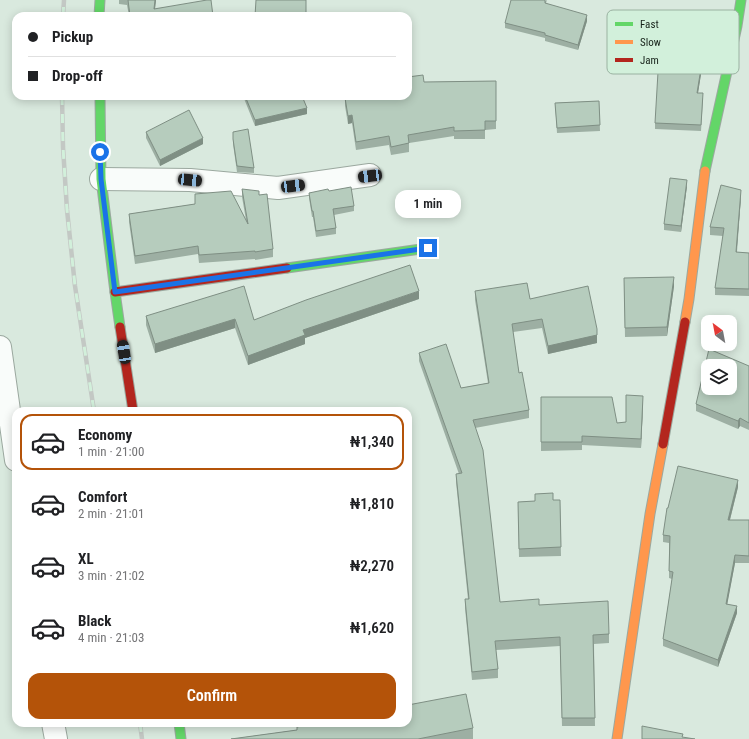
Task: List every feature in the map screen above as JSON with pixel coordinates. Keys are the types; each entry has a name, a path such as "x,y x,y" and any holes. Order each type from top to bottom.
{"street":[{"path":"99,12 100,0"},
{"path":"739,43 743,28 741,0"},
{"path":"617,739 650,514 689,300 704,174 731,74"},
{"path":"100,100 101,179 115,292 132,407"},
{"path":"101,179 190,180 278,188 370,176"},
{"path":"115,292 428,248"},
{"path":"0,347 12,432"},
{"path":"54,727 56,739"},
{"path":"180,727 181,739"}],"building":[{"path":"128,0 155,0 154,9 211,0 212,12 130,12"},
{"path":"256,0 306,0 306,12 255,12"},
{"path":"511,0 545,0 545,3 587,15 578,45 545,35 545,33 505,23"},
{"path":"658,74 700,74 697,93 703,93 701,125 655,123"},
{"path":"423,75 424,82 496,81 496,121 485,121 485,130 454,131 454,127 408,135 409,143 391,147 389,136 356,142 352,115 348,116 345,100 412,100 412,76"},
{"path":"247,100 304,100 307,108 255,120"},
{"path":"599,101 600,125 557,128 555,103"},
{"path":"189,110 203,138 160,160 146,132"},
{"path":"248,129 254,168 237,166 233,132"},
{"path":"670,178 687,180 681,226 664,224"},
{"path":"721,185 741,190 736,252 749,253 749,289 715,288 724,228 710,227"},
{"path":"351,187 354,206 333,209 336,228 316,231 309,193 328,189 329,191"},
{"path":"242,189 259,191 259,195 267,194 273,249 255,252 199,255 198,246 135,256 129,214 195,204 195,194 231,191 248,224"},
{"path":"410,265 419,291 303,330 305,335 248,356 235,319 155,344 146,316 244,286 254,320 306,300"},
{"path":"674,277 667,327 625,328 624,278"},
{"path":"527,283 530,299 588,286 597,335 548,346 542,319 512,324 519,373 522,372 529,410 473,420 483,450 500,602 539,599 539,605 608,601 609,634 593,635 595,718 562,718 560,637 495,641 498,669 472,672 465,599 469,599 456,474 462,473 419,353 446,344 461,388 489,383 475,291"},
{"path":"709,351 714,351 733,359 707,359"},
{"path":"737,361 749,366 749,423 740,418 738,421 696,404 701,383 701,395 737,395"},
{"path":"626,395 643,396 641,439 582,436 582,442 541,442 541,397 612,397 617,423 626,422"},
{"path":"678,466 738,480 728,520 749,520 749,556 735,555 726,604 737,606 718,660 663,639 673,572 669,571 670,536 663,535 667,508"},
{"path":"553,493 553,500 560,500 561,547 519,549 518,502 535,501 535,494"},
{"path":"466,694 473,728 418,739 231,739 297,730 297,727 412,727 412,704"},
{"path":"642,726 683,734 682,737 695,739 642,739"}],"railway":[{"path":"63,12 64,0"},
{"path":"62,100 67,210 75,286 93,407"},
{"path":"140,727 142,739"}],"traffic: fast":[{"path":"99,12 100,0"},
{"path":"739,13 741,0"},
{"path":"705,171 726,74"},
{"path":"100,100 101,179 120,327"},
{"path":"287,268 428,248"},
{"path":"180,727 181,739"}],"traffic: slow":[{"path":"685,322 705,171"},
{"path":"617,739 650,514 663,444"}],"traffic: jam":[{"path":"115,292 287,268"},
{"path":"663,444 685,322"},
{"path":"120,327 132,407"}],"route":[{"path":"100,152 101,179 115,292 428,248"}]}
